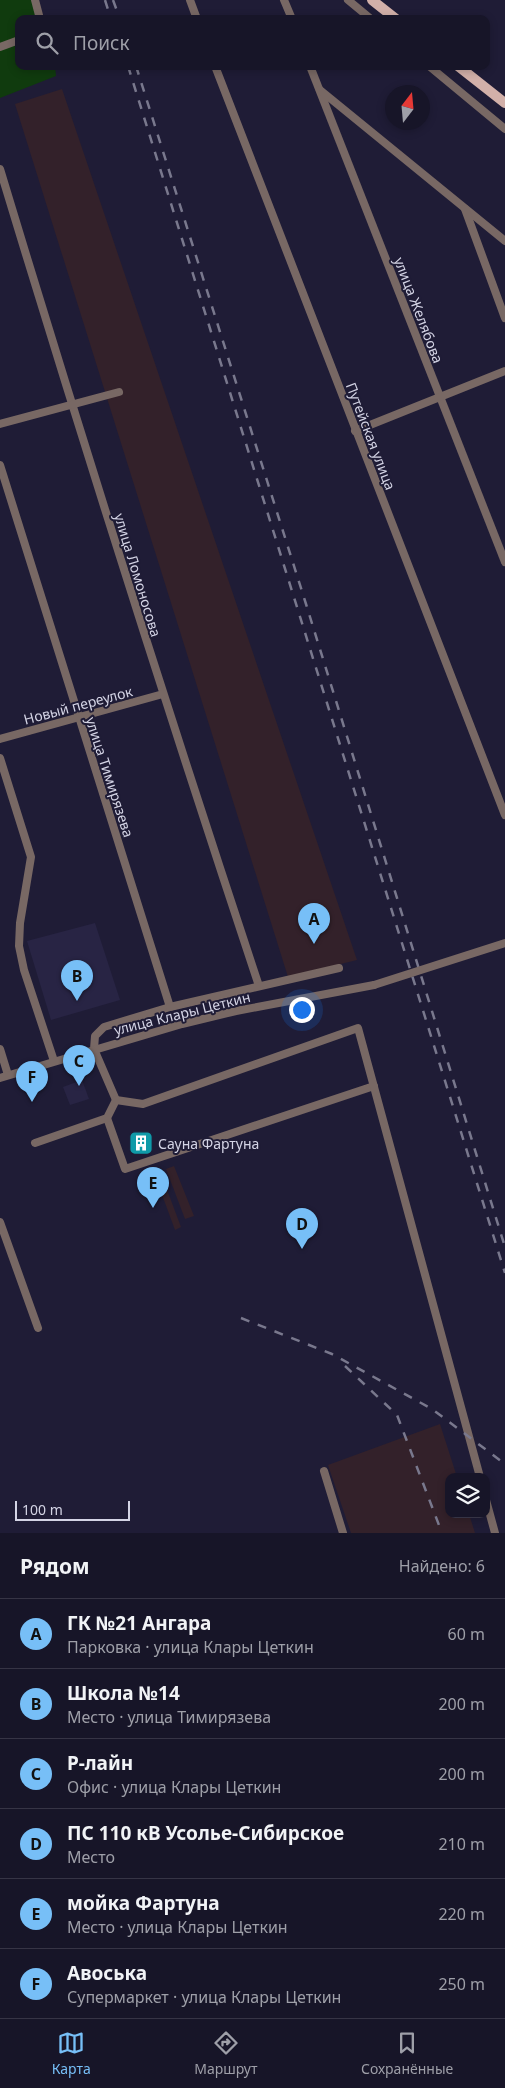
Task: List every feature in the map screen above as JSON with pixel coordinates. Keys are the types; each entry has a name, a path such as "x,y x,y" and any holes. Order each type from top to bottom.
{"main road":[{"path":"372,0 391,15"},
{"path":"463,70 505,102"}],"street":[{"path":"35,0 39,15"},
{"path":"190,0 196,15"},
{"path":"284,0 290,15"},
{"path":"348,0 366,15"},
{"path":"0,47 15,41"},
{"name":"Путейская улица","path":"217,70 355,431 497,790 505,815"},
{"name":"улица Желябова","path":"311,70 505,562"},
{"path":"434,70 505,129"},
{"path":"318,88 505,241"},
{"name":"улица Ломоносова","path":"0,169 162,694 259,986"},
{"path":"465,210 505,318"},
{"path":"355,431 505,372"},
{"path":"0,424 119,392"},
{"name":"улица Тимирязева","path":"0,465 170,1007"},
{"name":"Новый переулок","path":"0,739 162,694"},
{"path":"0,758 31,857 20,923 19,946 24,970 54,1062"},
{"path":"497,790 505,785"},
{"name":"улица Клары Цеткин","path":"4,1077 182,1024 236,1011 374,985 505,943"},
{"path":"35,1142 107,1118 116,1100 94,1049 95,1036 104,1027 170,1007 339,968"},
{"path":"116,1100 143,1104 358,1028 479,1473"},
{"path":"0,1049 4,1077"},
{"path":"107,1118 125,1169 374,1086"},
{"path":"0,1222 38,1328"},
{"path":"324,1471 343,1533"},
{"path":"490,1515 495,1533"}],"shaded area":[{"path":"62,89 357,960 288,977 15,104"},
{"path":"95,923 120,1000 51,1020 27,941"},
{"path":"82,1080 89,1099 70,1105 63,1087"},
{"path":"174,1166 194,1216 185,1219 166,1169"},
{"path":"160,1171 181,1227 175,1230 154,1173"},
{"path":"440,1424 456,1473 445,1473 445,1518 470,1518 475,1533 351,1533 328,1465"}],"green space":[{"path":"0,0 33,0 37,15 15,15 15,38 0,44"},
{"path":"15,44 15,70 55,70 56,76 0,98 0,49"}],"railway":[{"path":"105,0 110,15"},
{"path":"113,0 119,15"},
{"path":"129,70 505,1273"},
{"path":"137,70 306,604 505,1247"},
{"path":"241,1318 332,1354 432,1409 505,1464"},
{"path":"345,1366 397,1415 442,1533"}],"place":[{"name":"ГК №21 Ангара","path":"314,944"},
{"name":"Школа №14","path":"77,1001"},
{"name":"Р-лайн","path":"79,1086"},
{"name":"Авоська","path":"32,1102"},
{"name":"Сауна Фартуна","path":"141,1143"},
{"name":"мойка Фартуна","path":"153,1208"},
{"name":"ПС 110 кВ Усолье-Сибирское","path":"302,1249"}]}
